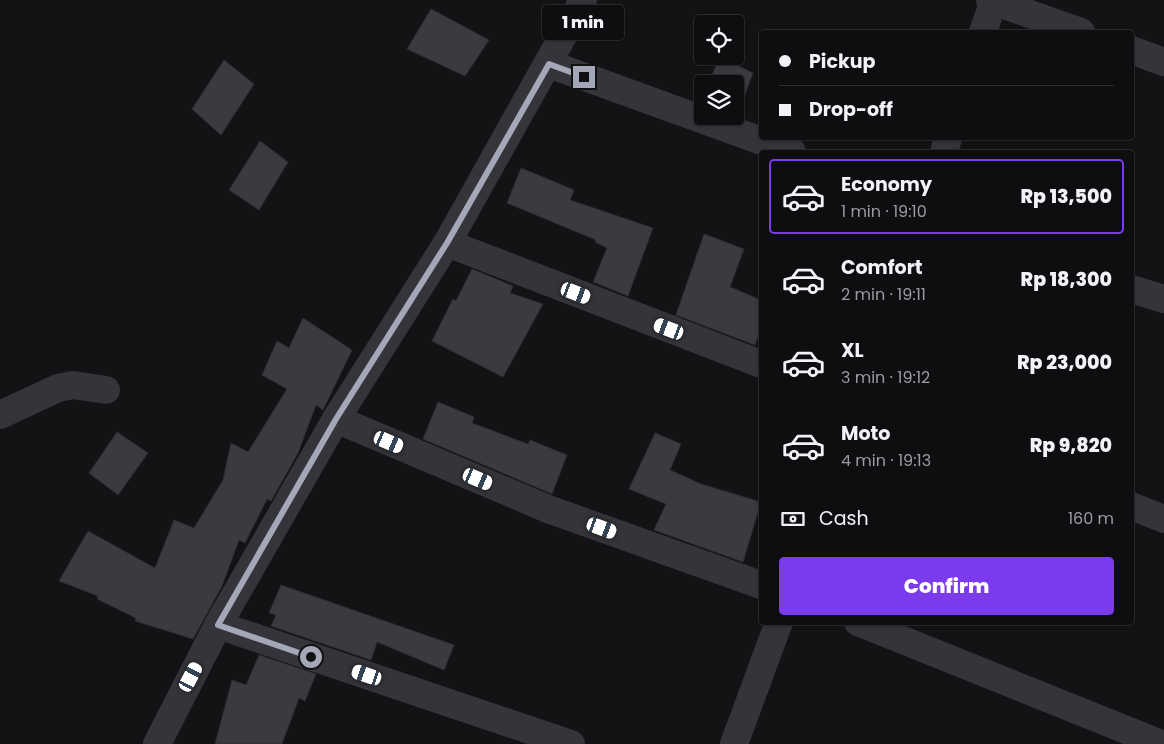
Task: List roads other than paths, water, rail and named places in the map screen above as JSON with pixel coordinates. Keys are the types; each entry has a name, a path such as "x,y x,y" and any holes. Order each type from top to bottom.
{"street":[{"path":"158,744 218,625 336,419 447,243 549,64 583,0"},
{"path":"984,30 992,0 1075,30"},
{"path":"1134,51 1164,62"},
{"path":"549,64 786,150"},
{"path":"447,243 759,363"},
{"path":"1134,290 1164,299"},
{"path":"0,416 58,388 73,385 106,390"},
{"path":"336,419 548,509 759,584"},
{"path":"1134,507 1164,519"},
{"path":"218,625 572,744"},
{"path":"734,744 778,625"},
{"path":"865,625 1161,744"}]}
